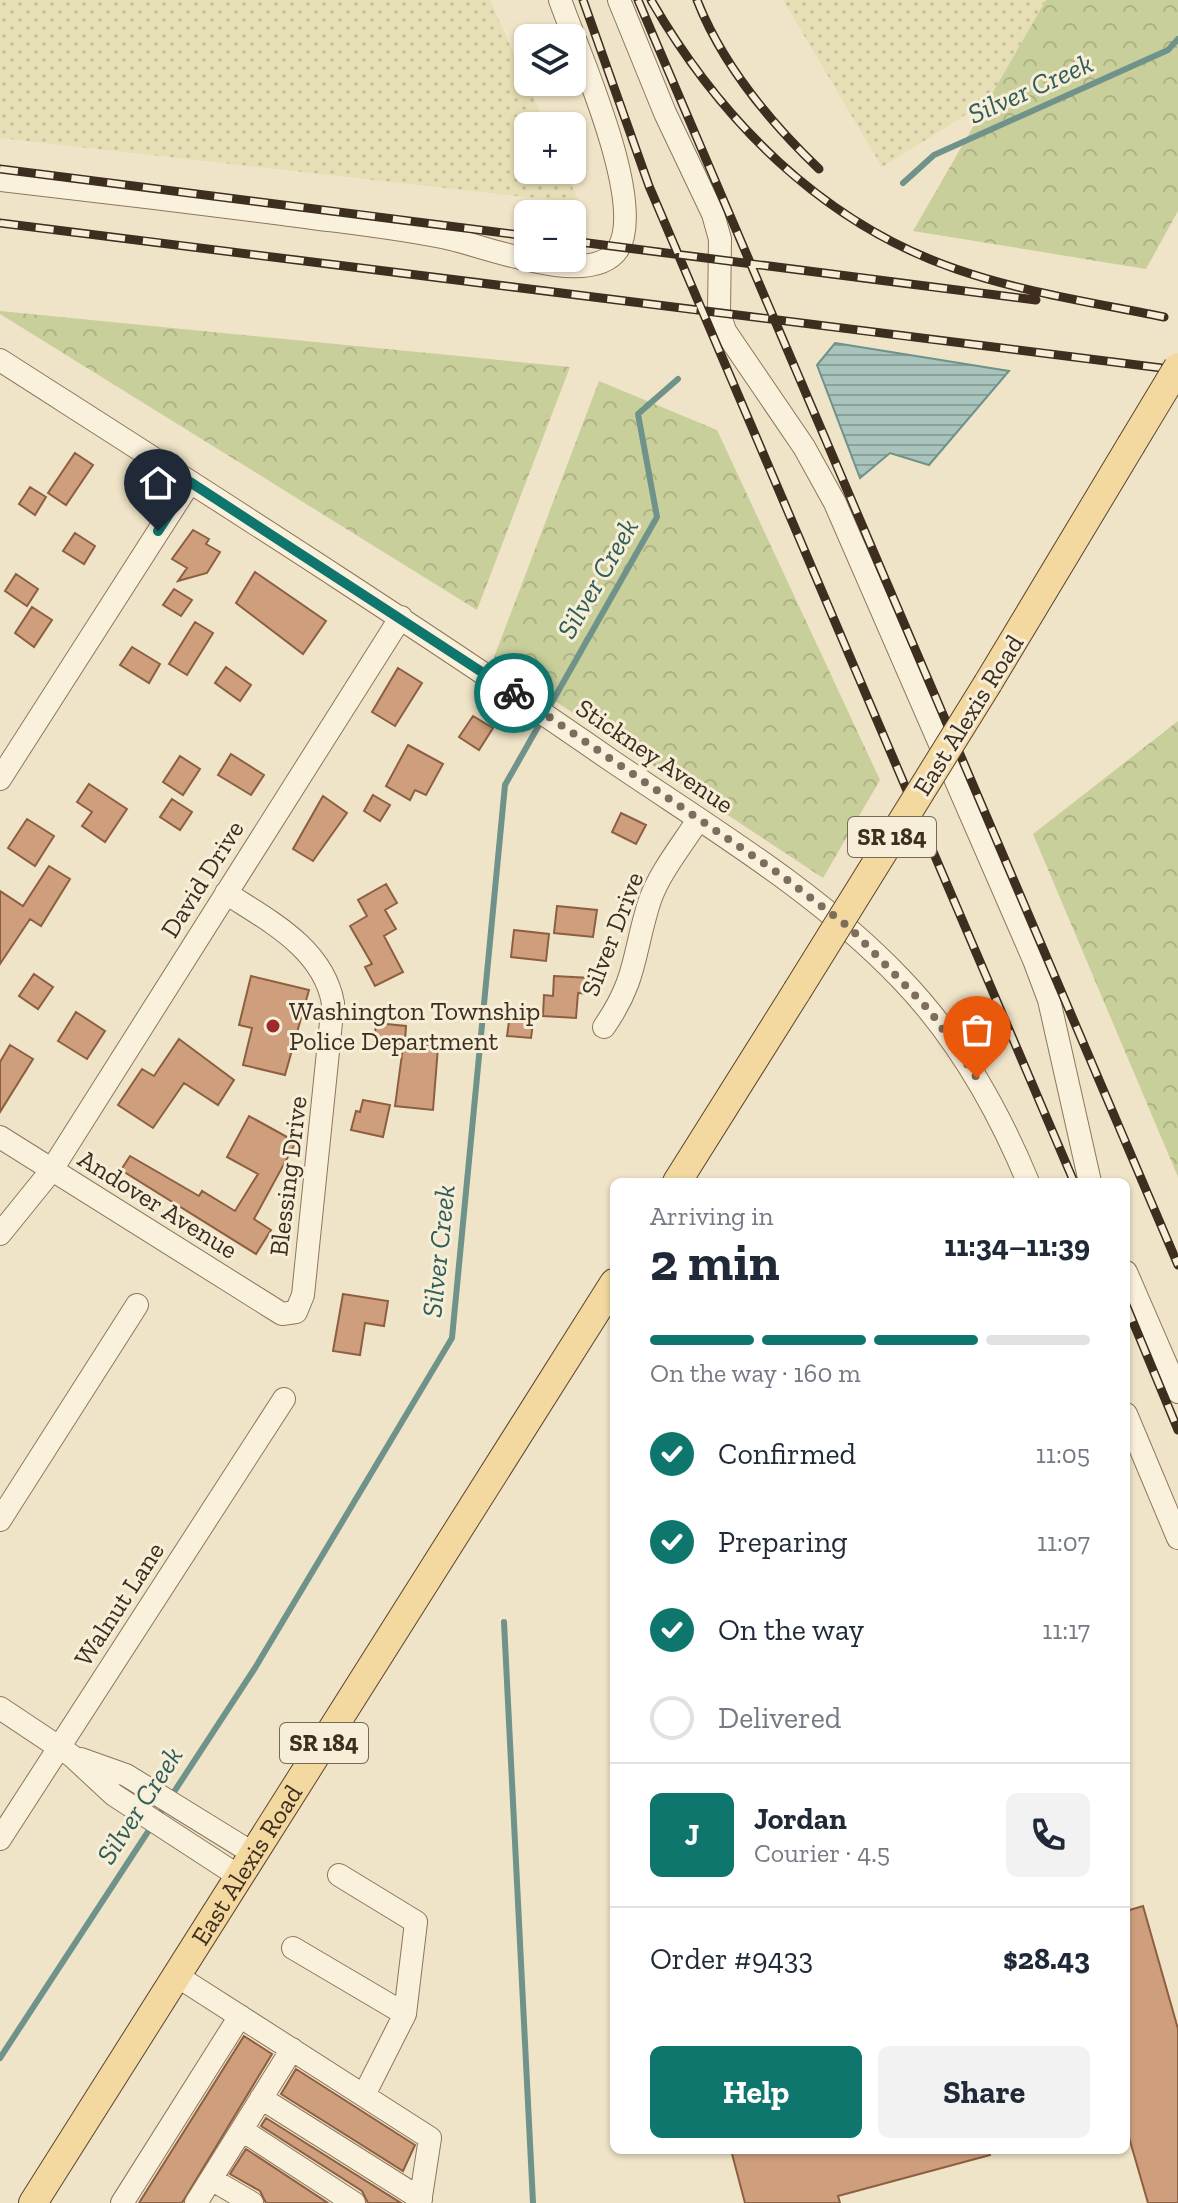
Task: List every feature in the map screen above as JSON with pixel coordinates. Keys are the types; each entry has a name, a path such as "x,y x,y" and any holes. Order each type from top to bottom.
{"main road":[{"name":"East Alexis Road","path":"680,1178 988,683 1178,367"},
{"name":"East Alexis Road","path":"33,2203 610,1289"}],"street":[{"path":"0,180 382,227 462,242 539,262 593,267 603,263 619,247 625,223 625,195 614,151 560,0"},
{"path":"619,0 665,113 713,214 720,239 719,312 725,331 804,447 835,503 1034,960 1049,1000 1089,1178"},
{"name":"Stickney Avenue","path":"0,360 508,688 781,875 844,923 902,980 954,1043 999,1118 1026,1178"},
{"path":"0,779 190,482"},
{"name":"David Drive","path":"0,1234 51,1171 401,617"},
{"name":"Silver Drive","path":"604,1027 624,998 635,967 651,898 698,820"},
{"name":"Blessing Drive","path":"226,893 298,942 321,970 333,1003 303,1295 296,1312 288,1314"},
{"name":"Andover Avenue","path":"0,1137 274,1309 288,1314"},
{"path":"1130,1281 1178,1392"},
{"path":"0,1520 137,1305"},
{"name":"Walnut Lane","path":"0,1839 66,1752 284,1399"},
{"path":"1130,1424 1178,1538"},
{"path":"0,1708 66,1752 114,1795 247,1866"},
{"path":"66,1752 126,1775 247,1866"},
{"path":"339,1875 416,1922 405,2014 364,2095"},
{"path":"293,1948 405,2014"},
{"path":"177,1976 430,2138 420,2201 261,2098"},
{"path":"122,2203 240,2016"},
{"path":"196,2203 292,2049"},
{"path":"242,2130 354,2203"},
{"path":"211,2179 252,2203"}],"shaded area":[{"path":"0,0 490,0 514,54 514,96 533,96 540,112 514,112 514,184 571,184 578,200 552,200 0,138"},
{"path":"783,0 1046,0 988,101 882,167"}],"green space":[{"path":"1046,0 1178,0 1178,211 1146,269 913,231"},
{"path":"0,311 570,367 477,610 0,314"},
{"path":"599,381 717,430 880,780 823,878 493,660"},
{"path":"1178,721 1178,1177 1033,834"}],"water":[{"path":"835,343 1009,371 929,465 890,453 860,478 817,365"}],"building":[{"path":"75,453 93,465 66,505 48,493"},
{"path":"30,487 46,497 35,515 19,504"},
{"path":"193,530 209,539 206,544 220,552 207,573 178,581 187,568 172,559"},
{"path":"75,533 95,546 84,564 63,551"},
{"path":"255,572 326,621 303,654 236,603"},
{"path":"16,574 38,589 27,606 5,591"},
{"path":"174,589 192,600 181,616 163,605"},
{"path":"32,607 52,620 34,647 15,633"},
{"path":"195,622 213,633 187,675 169,664"},
{"path":"132,647 160,664 149,683 120,665"},
{"path":"226,667 251,685 240,701 215,683"},
{"path":"398,668 422,683 395,726 372,712"},
{"path":"473,716 493,728 479,750 459,737"},
{"path":"408,745 443,764 426,795 415,790 410,800 386,786"},
{"path":"231,754 264,775 251,795 218,775"},
{"path":"180,756 200,769 183,795 163,782"},
{"path":"89,784 127,809 105,842 82,826 92,812 77,802"},
{"path":"373,795 390,805 380,821 364,811"},
{"path":"323,796 347,813 313,861 293,849"},
{"path":"172,799 192,812 180,830 160,817"},
{"path":"621,813 646,825 636,844 612,832"},
{"path":"27,819 54,836 35,866 8,848"},
{"path":"49,866 70,879 41,926 30,919 0,964 0,891 23,906"},
{"path":"386,884 397,903 385,910 396,929 384,936 403,972 375,986 365,967 372,964 350,926 367,916 358,900"},
{"path":"557,906 597,910 593,937 554,933"},
{"path":"514,930 549,934 546,961 511,957"},
{"path":"34,974 53,987 38,1009 19,996"},
{"name":"Washington Township Police Department","path":"251,976 309,990 285,1075 243,1065 252,1028 239,1025"},
{"path":"554,976 591,978 590,994 578,993 576,1018 543,1016 544,995 553,996"},
{"path":"76,1012 105,1031 87,1059 58,1041"},
{"path":"510,1014 534,1016 531,1038 507,1036"},
{"path":"376,1023 406,1026 405,1042 438,1047 433,1110 395,1106 403,1047 374,1044"},
{"path":"179,1039 234,1080 218,1105 184,1083 153,1128 118,1105 142,1069 154,1076"},
{"path":"10,1045 33,1059 0,1112 0,1062"},
{"path":"363,1100 390,1105 383,1137 351,1130 356,1111 360,1112"},
{"path":"249,1116 296,1142 254,1219 271,1230 256,1254 121,1170 130,1156 199,1196 202,1191 235,1211 258,1174 227,1157"},
{"path":"343,1294 388,1301 384,1326 365,1323 360,1355 333,1351"},
{"path":"1143,1906 1178,2029 1178,2203 1148,2203 1130,2141 1130,1910"},
{"path":"244,2036 272,2054 182,2203 139,2203"},
{"path":"296,2069 415,2145 403,2171 281,2094"},
{"path":"266,2118 401,2203 368,2203 362,2191 261,2126"},
{"path":"246,2149 328,2203 266,2203 260,2191 230,2174"},
{"path":"732,2154 990,2155 838,2196 840,2203 745,2203"}],"waterway":[{"name":"Silver Creek","path":"903,183 934,155 1168,50 1178,39"},
{"name":"Silver Creek","path":"0,2058 255,1668 452,1338 505,785 657,517 638,414 678,379"},
{"path":"504,1622 533,2203"}],"railway":[{"path":"583,0 649,186 1072,1178"},
{"path":"638,0 1178,1265"},
{"path":"651,0 678,44 742,126 819,195 862,224 907,249 981,277 1164,317"},
{"path":"697,0 720,47 749,91 819,169"},
{"path":"0,169 514,234"},
{"path":"0,223 1178,370"},
{"path":"586,243 1036,300"},
{"path":"1130,1315 1178,1430"}],"way so far":[{"path":"514,693 781,875 850,928 930,1011 977,1078"}],"place":[{"name":"Washington Township Police Department","path":"273,1026"}],"route":[{"path":"158,531 190,482 514,693"}]}
